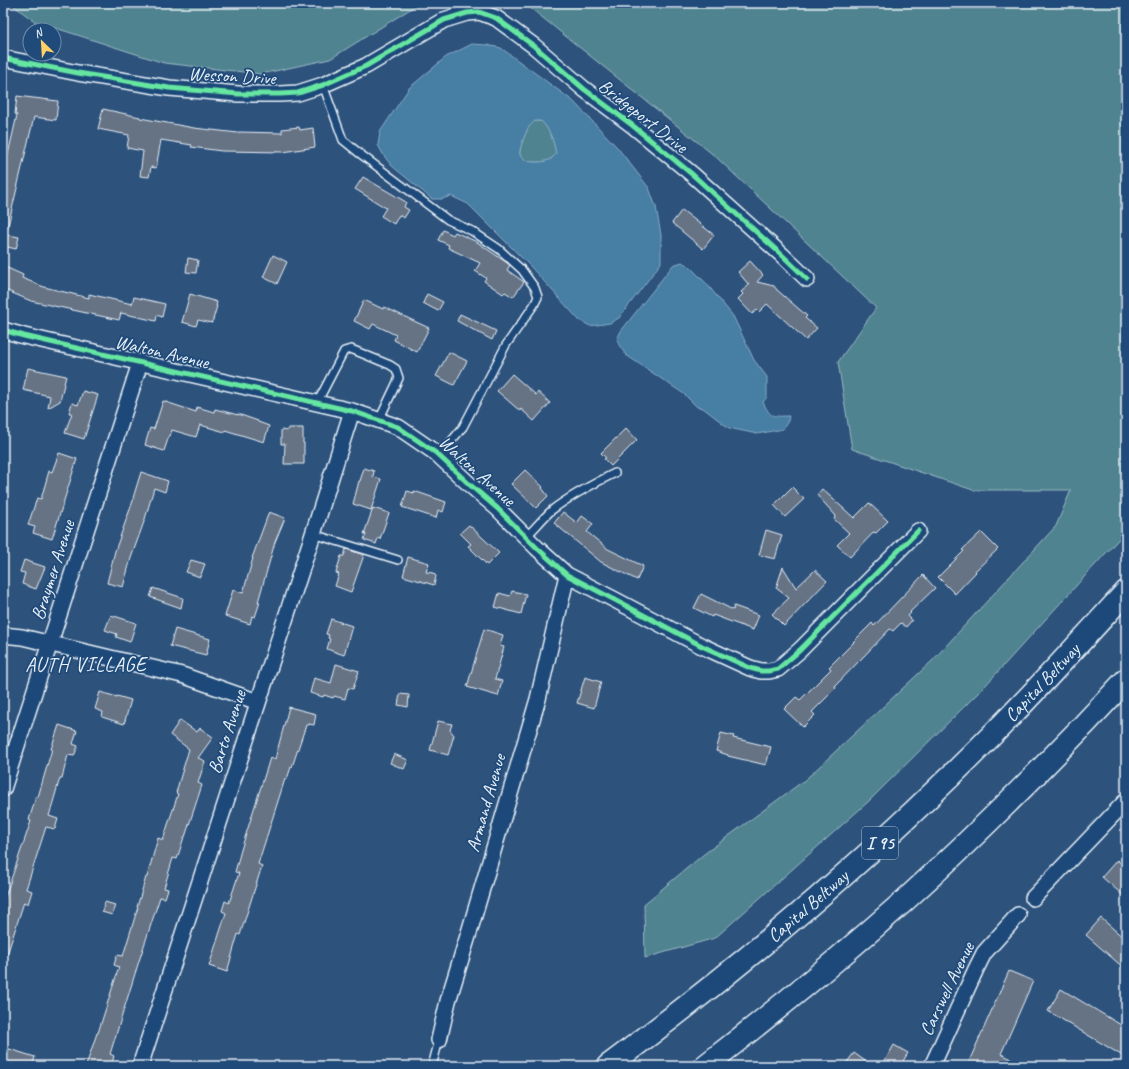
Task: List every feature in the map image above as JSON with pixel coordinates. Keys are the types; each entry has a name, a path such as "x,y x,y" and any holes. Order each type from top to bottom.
{"highway":[{"name":"Capital Beltway","path":"608,1066 772,938 865,857 993,734 1066,658 1126,592"},
{"path":"705,1066 828,967 903,902 968,841 1126,680"}],"street":[{"name":"Bridgeport Drive","path":"444,20 467,13 479,12 496,18 534,46 584,89 632,125 693,176 807,279"},
{"name":"Wesson Drive","path":"3,58 78,73 161,86 238,94 298,93 322,85 366,66 444,20"},
{"name":"Walton Avenue","path":"3,330 352,411 398,427 440,456 567,575 702,646 750,668 761,671 778,669 800,650 918,531"},
{"name":"Braymer Avenue","path":"3,789 140,363"},
{"name":"Barto Avenue","path":"140,1066 352,411"},
{"name":"Armand Avenue","path":"439,1040 448,1001 538,699 567,575"},
{"path":"3,635 22,637 182,675 258,702"},
{"path":"1033,898 1126,801"},
{"name":"Carswell Avenue","path":"932,1066 984,952 1018,915"}],"lane":[{"path":"322,85 343,140 448,220 472,231 499,249 522,270 535,288 538,297 506,345 463,427 440,456"},
{"path":"317,403 344,351 351,349 390,365 396,369 399,378 379,420"},
{"path":"526,537 552,510 615,473"},
{"path":"313,534 398,560"},
{"path":"432,1066 439,1040"}],"green space":[{"path":"10,3 420,3 330,59 261,74 164,63 62,30 62,22 34,21"},
{"path":"521,3 1126,3 1126,531 984,687 869,801 715,938 645,958 644,904 704,854 806,779 933,660 1056,526 1071,490 973,490 852,449 838,362 876,308 716,157 528,6"},
{"path":"535,121 541,121 544,124 554,145 556,154 546,161 529,161 522,158 520,155 521,146 527,130"}],"water":[{"path":"472,44 501,48 573,101 617,147 649,188 656,207 661,235 661,263 619,318 610,323 590,326 579,320 530,266 468,204 451,196 442,199 432,199 392,166 384,156 378,145 380,132 409,88 446,57","holes":["535,121 541,121 551,136 556,154 551,159 546,161 533,162 525,160 522,158 520,153 526,133"]},
{"path":"682,262 690,267 706,283 733,316 754,360 767,377 767,397 763,402 768,411 776,416 789,416 783,429 757,434 729,428 703,408 697,407 684,394 626,355 619,345 617,339 621,331 673,265"}],"building":[{"path":"17,96 58,101 56,120 34,117 7,230 3,230 3,176 17,115 15,114"},
{"path":"103,109 140,118 194,128 238,133 282,133 282,129 299,127 300,130 313,128 315,147 283,152 222,151 191,147 192,145 161,140 156,168 151,167 149,177 140,176 143,151 127,148 129,135 98,129"},
{"path":"363,177 406,202 404,207 409,210 404,218 399,215 394,224 381,216 386,208 355,189"},
{"path":"682,210 714,235 703,249 672,223"},
{"path":"443,230 453,235 455,232 477,242 510,265 507,270 524,282 513,297 505,292 503,294 484,281 486,278 475,271 480,263 448,248 449,245 438,240"},
{"path":"3,234 19,237 16,249 3,246"},
{"path":"273,255 287,262 277,284 263,277"},
{"path":"188,258 198,260 196,273 186,272"},
{"path":"750,261 763,275 757,282 774,286 807,316 805,318 817,328 806,340 767,304 759,312 757,310 752,314 738,299 743,294 741,292 749,285 738,272"},
{"path":"3,266 23,275 22,278 44,287 89,298 89,294 132,304 134,297 165,304 162,317 157,315 156,321 121,313 119,320 31,301 3,289"},
{"path":"190,294 217,302 212,323 198,320 196,326 182,322"},
{"path":"427,294 443,302 438,311 423,303"},
{"path":"364,300 383,309 384,307 429,328 417,352 394,340 396,335 373,324 370,329 354,321"},
{"path":"460,314 496,331 492,340 457,321"},
{"path":"449,352 467,361 454,385 436,376"},
{"path":"28,368 66,376 60,401 48,408 50,396 23,390"},
{"path":"512,374 536,395 538,392 550,403 534,421 497,391"},
{"path":"83,391 98,395 84,439 65,433 72,413 69,413 72,403 78,405"},
{"path":"163,401 196,412 197,407 214,412 215,409 238,414 258,421 269,426 264,442 225,430 225,432 200,425 196,437 172,430 164,451 145,445 150,428 154,429"},
{"path":"288,428 303,428 304,464 284,464 285,444 281,444 281,430 287,431"},
{"path":"626,428 637,440 611,466 604,459 606,458 601,453"},
{"path":"59,453 77,459 52,539 33,533 35,527 28,525 37,498 41,499 49,471 52,472"},
{"path":"364,468 374,471 373,477 381,479 371,510 353,504"},
{"path":"525,470 543,487 542,488 548,496 536,508 511,484"},
{"path":"141,472 168,481 165,492 154,488 123,587 107,583 115,551 134,498"},
{"path":"792,487 804,499 785,517 774,505"},
{"path":"822,489 854,518 869,503 888,521 876,533 874,532 850,557 837,545 849,533 834,519 836,516 817,495"},
{"path":"407,491 414,493 414,491 446,502 443,512 438,510 436,518 402,507"},
{"path":"373,508 389,513 380,539 378,538 376,544 364,540 366,534 364,534"},
{"path":"269,512 285,518 275,542 258,602 260,602 255,617 252,616 250,624 225,616 233,590 243,593 252,558"},
{"path":"563,512 577,523 582,516 593,524 587,532 608,549 643,566 637,580 601,562 554,523"},
{"path":"469,525 499,553 487,565 468,546 471,544 460,533"},
{"path":"766,530 782,535 775,559 759,555"},
{"path":"981,532 998,549 975,571 976,572 955,594 938,577 964,551 962,550"},
{"path":"346,549 364,555 351,592 335,586 339,574 336,573 341,556 344,556"},
{"path":"408,557 429,563 426,572 433,573 436,576 434,585 403,576"},
{"path":"24,560 45,567 36,589 22,584 25,573 20,572"},
{"path":"191,560 205,564 200,577 186,572"},
{"path":"783,567 796,588 815,570 827,581 784,626 772,614 789,598 776,588"},
{"path":"923,575 935,588 910,612 911,613 908,616 912,620 906,627 901,623 893,631 890,629 835,686 836,688 812,712 815,715 803,727 784,709 796,697 800,700 831,669 829,667 853,642 872,623 874,626"},
{"path":"153,588 183,598 181,608 150,597"},
{"path":"512,591 526,594 521,614 495,607 499,593 510,596"},
{"path":"701,594 733,610 734,606 759,615 753,630 713,615 712,617 694,608"},
{"path":"111,615 136,623 130,642 116,637 117,634 105,630"},
{"path":"331,619 352,626 344,655 327,649 330,639 328,638 329,635 326,634"},
{"path":"175,629 210,639 206,655 170,646"},
{"path":"484,629 503,635 500,646 504,647 495,679 502,681 498,696 467,687"},
{"path":"336,664 359,671 353,689 348,688 345,699 334,696 333,698 324,695 323,697 310,693 314,678 331,683"},
{"path":"585,677 601,682 594,708 577,703"},
{"path":"100,692 131,700 124,724 102,717 103,712 95,709"},
{"path":"400,694 409,695 408,707 398,705"},
{"path":"289,707 316,714 314,725 306,725 292,767 287,779 285,779 258,864 262,866 240,935 238,934 227,972 209,966 226,913 222,911 225,901 229,903 239,873 235,872 241,850 270,758 275,759"},
{"path":"180,720 197,732 200,728 213,737 198,758 205,761 198,783 202,785 177,859 173,858 164,888 168,889 165,898 160,897 139,961 110,1054 114,1056 111,1066 86,1066 119,967 114,965 117,955 123,956 158,838 163,840 178,794 176,793 189,749 170,735"},
{"path":"438,721 452,724 450,730 454,735 448,755 430,750"},
{"path":"59,725 77,731 73,744 78,746 74,756 68,755 62,778 60,778 49,816 58,819 55,829 46,827 26,889 32,891 28,904 24,902 5,961 3,960 3,903 31,821 29,820 36,797 38,797"},
{"path":"721,733 734,736 733,738 771,747 766,765 728,756 716,751"},
{"path":"394,754 408,760 404,769 390,763"},
{"path":"1117,860 1126,868 1126,898 1102,877"},
{"path":"105,902 115,905 112,915 102,912"},
{"path":"1101,918 1126,940 1126,970 1086,935"},
{"path":"1009,971 1033,981 1001,1054 1027,1066 967,1066"},
{"path":"1061,989 1126,1028 1126,1058 1048,1011"},
{"path":"894,1045 908,1053 900,1066 882,1066"},
{"path":"6,1048 35,1057 32,1066 3,1066 3,1049"},
{"path":"854,1053 872,1066 844,1066"}],"cycle path":[{"path":"3,58 78,73 169,88 238,94 298,93 323,85 366,66 444,20 467,13 479,12 496,18 534,46 584,89 632,125 693,175 807,279"},
{"path":"3,330 352,411 398,427 436,453 497,508 537,548 567,575 702,646 750,668 761,671 778,669 800,650 918,531"}],"district":[{"name":"AUTH VILLAGE","path":"86,664"}]}
